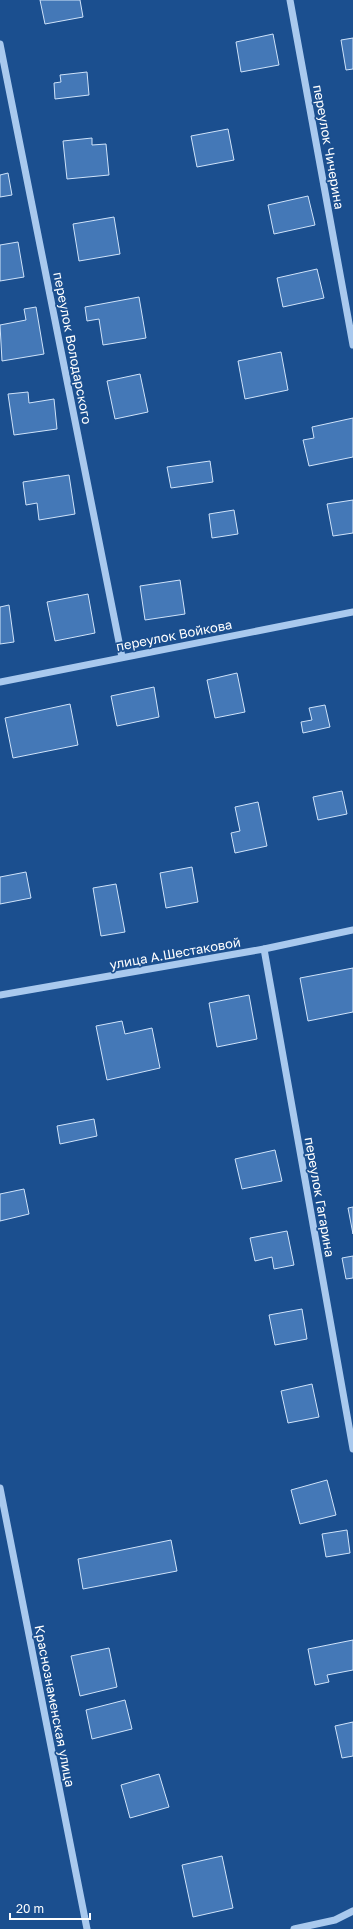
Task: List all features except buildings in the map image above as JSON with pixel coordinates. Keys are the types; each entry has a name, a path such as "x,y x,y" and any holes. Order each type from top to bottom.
{"street":[{"name":"переулок Чичерина","path":"290,0 353,345"},
{"name":"переулок Володарского","path":"0,44 122,657"},
{"name":"переулок Войкова","path":"0,682 353,612"},
{"name":"улица А.Шестаковой","path":"0,995 264,949 353,930"},
{"name":"переулок Гагарина","path":"264,949 353,1449"},
{"name":"Краснознаменская улица","path":"0,1488 87,1929"},
{"path":"294,1929 335,1920 353,1911"}]}
